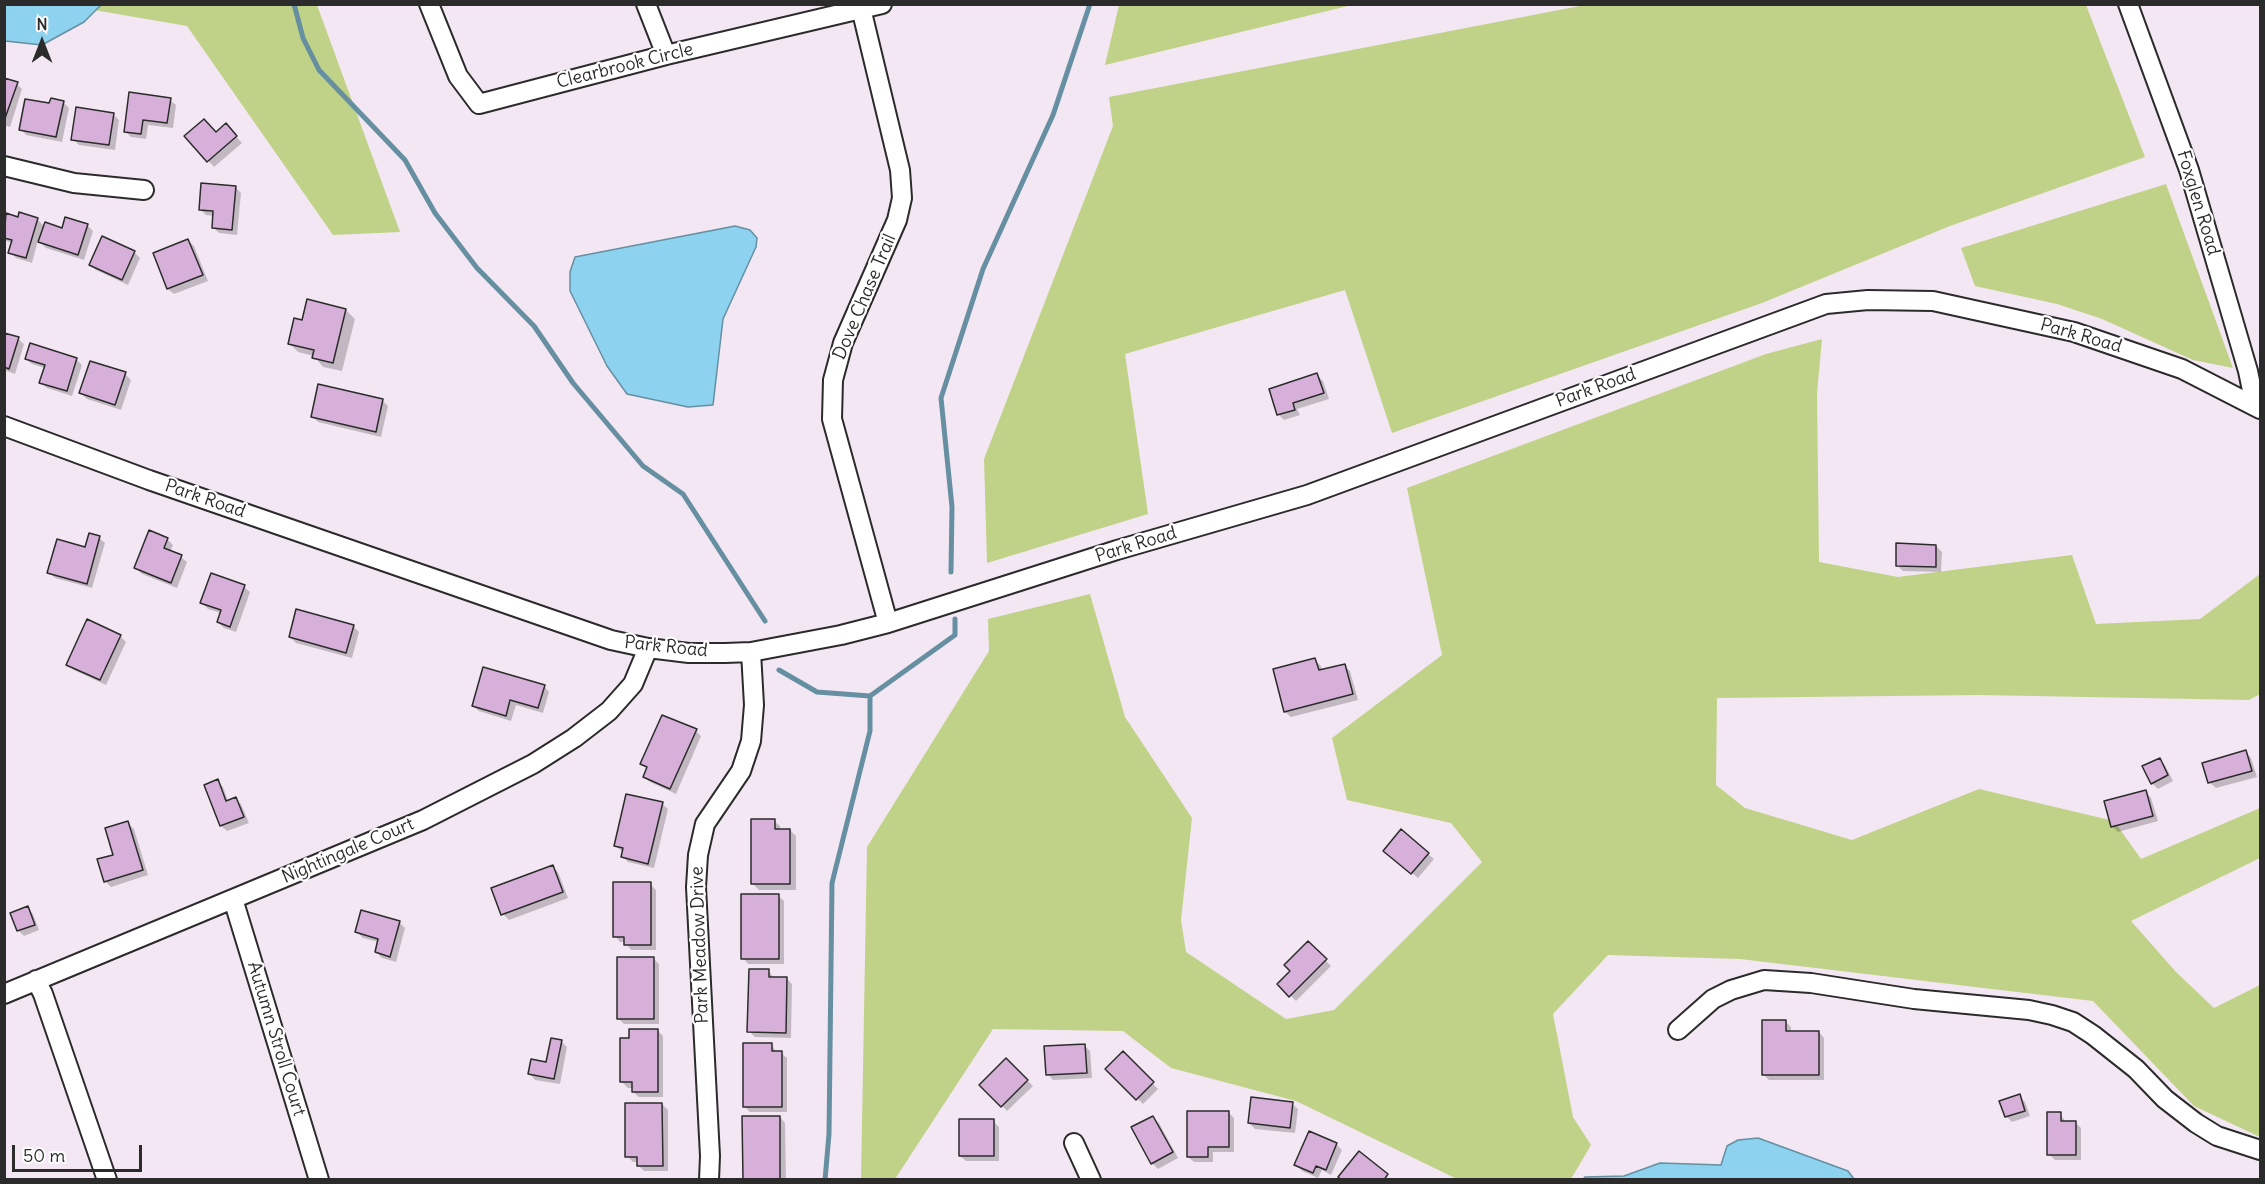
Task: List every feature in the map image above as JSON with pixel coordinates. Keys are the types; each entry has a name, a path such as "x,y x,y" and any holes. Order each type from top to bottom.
{"street":[{"name":"Clearbrook Circle","path":"429,4 458,76 478,104 666,55 861,7 882,4"},
{"path":"646,4 666,55"},
{"name":"Foxglen Road","path":"2128,4 2189,170 2258,407"},
{"name":"Dove Chase Trail","path":"861,7 900,170 902,198 897,220 843,344 833,380 832,419 888,623"},
{"path":"4,166 74,183 144,190"},
{"name":"Park Road","path":"4,426 148,480 611,640 648,648 689,653 751,652 841,635 888,623 1117,550 1307,495 1826,304 1868,300 1933,301 2074,332 2182,369 2258,407"},
{"name":"Nightingale Court","path":"4,994 431,816 533,764 609,711 633,684 648,648"},
{"name":"Park Meadow Drive","path":"709,1179 710,1156 696,887 698,855 705,824 741,771 752,741 754,705 751,652"},
{"name":"Autumn Stroll Court","path":"233,899 319,1179"},
{"path":"36,980 43,994 107,1179"},
{"path":"1678,1030 1713,999 1731,990 1764,980 1811,983 1914,999 2052,1014 2073,1022 2093,1035 2136,1069 2165,1099 2196,1123 2217,1136 2260,1150"},
{"path":"1074,1143 1091,1179"}],"green space":[{"path":"1119,4 1352,5 1105,65"},
{"path":"1590,4 2086,5 2145,157 1950,226 1762,303 1392,433 1345,290 1125,354 1148,514 987,563 984,459 1113,126 1109,97"},
{"path":"65,5 317,5 400,232 333,235 187,26"},
{"path":"2166,184 2233,368 2193,360 2102,319 2057,304 1975,286 1961,248"},
{"path":"1822,339 1817,393 1819,562 1898,577 2072,555 2096,624 2200,619 2260,574 2260,694 2249,700 1979,695 1717,698 1716,785 1745,808 1852,840 1979,789 2114,821 2141,859 2260,808 2260,858 2131,921 2176,972 2214,1008 2260,985 2260,1137 2194,1106 2093,1001 1740,959 1608,955 1553,1014 1573,1117 1591,1145 1571,1179 1457,1179 1296,1101 1171,1068 1123,1031 993,1029 895,1179 861,1180 867,847 989,651 988,619 1090,594 1125,717 1192,818 1181,920 1186,952 1286,1019 1334,1010 1482,862 1451,823 1347,800 1332,738 1442,655 1407,488 1766,354"}],"water":[{"path":"5,4 101,5 84,22 42,45 5,41"},
{"path":"735,226 750,230 757,238 756,247 723,319 713,405 688,407 627,394 607,366 570,291 570,272 575,257"},
{"path":"1758,1138 1848,1171 1854,1179 1583,1179 1585,1177 1624,1176 1660,1163 1721,1165 1727,1146 1738,1140"}],"building":[{"path":"4,78 18,82 4,121"},
{"path":"129,92 171,98 167,123 143,120 141,134 124,132"},
{"path":"51,98 64,101 56,137 19,130 25,99 49,103"},
{"path":"76,107 114,113 109,145 71,140"},
{"path":"204,119 216,132 226,123 237,136 207,162 184,136"},
{"path":"201,183 236,186 232,230 212,228 213,211 199,210"},
{"path":"19,212 38,218 26,258 8,253 12,240 4,238 6,213 18,217"},
{"path":"65,217 88,224 78,255 38,242 45,222 62,228"},
{"path":"102,236 135,251 122,280 89,265"},
{"path":"188,239 203,275 167,289 153,253"},
{"path":"307,299 346,309 333,363 312,358 314,350 288,344 294,318 302,320"},
{"path":"4,333 19,337 9,369 4,367"},
{"path":"30,343 77,358 67,391 39,383 45,365 25,359"},
{"path":"90,361 126,372 115,405 79,393"},
{"path":"1317,373 1324,393 1293,403 1295,410 1277,415 1269,389"},
{"path":"318,384 383,399 376,432 311,417"},
{"path":"149,530 168,538 164,548 182,555 171,583 134,568"},
{"path":"89,533 100,536 87,584 47,573 57,539 85,547"},
{"path":"1896,543 1936,545 1936,567 1896,566"},
{"path":"211,573 245,585 230,627 217,622 221,610 200,603"},
{"path":"296,609 354,625 346,653 289,637"},
{"path":"87,619 121,635 100,680 66,665"},
{"path":"1315,658 1319,670 1345,664 1353,694 1284,712 1273,669"},
{"path":"483,667 545,685 538,708 510,700 506,716 472,706"},
{"path":"662,715 697,729 670,789 643,777 647,767 640,764"},
{"path":"2246,750 2252,771 2208,783 2202,763"},
{"path":"2160,758 2168,775 2151,784 2142,766"},
{"path":"218,779 226,801 236,797 244,817 220,826 204,785"},
{"path":"2146,790 2153,816 2111,827 2104,801"},
{"path":"626,794 663,802 648,864 621,857 623,848 614,846"},
{"path":"751,819 775,819 775,829 790,829 790,884 751,884"},
{"path":"128,821 143,870 104,882 97,859 113,855 105,828"},
{"path":"1401,829 1429,853 1411,874 1383,851"},
{"path":"553,865 563,892 501,915 491,888"},
{"path":"613,882 651,882 651,945 624,945 624,937 613,937"},
{"path":"741,894 779,894 779,959 741,959"},
{"path":"28,906 35,925 17,931 10,913"},
{"path":"361,910 400,921 390,957 375,952 378,939 355,932"},
{"path":"1308,941 1327,959 1289,997 1277,984 1290,971 1284,965"},
{"path":"617,957 654,957 654,1019 617,1019"},
{"path":"749,969 769,969 769,977 787,977 786,1033 747,1032"},
{"path":"1762,1020 1786,1020 1786,1031 1819,1031 1819,1075 1762,1075"},
{"path":"629,1029 658,1029 658,1092 632,1092 632,1082 620,1082 620,1038 629,1038"},
{"path":"551,1038 562,1040 554,1079 528,1074 531,1059 546,1062"},
{"path":"743,1043 772,1043 772,1051 782,1051 782,1107 743,1107"},
{"path":"1085,1044 1087,1073 1046,1075 1044,1046"},
{"path":"1123,1051 1154,1082 1136,1100 1105,1069"},
{"path":"1006,1058 1028,1080 1001,1107 979,1085"},
{"path":"2020,1094 2025,1111 2005,1117 1999,1101"},
{"path":"1251,1097 1293,1102 1290,1128 1248,1123"},
{"path":"625,1103 662,1103 663,1166 637,1166 637,1157 625,1157"},
{"path":"1187,1111 1229,1111 1229,1147 1208,1147 1208,1157 1187,1157"},
{"path":"2047,1112 2061,1112 2061,1121 2076,1121 2076,1155 2047,1155"},
{"path":"742,1116 780,1116 780,1180 743,1180"},
{"path":"1153,1116 1173,1152 1151,1164 1131,1127"},
{"path":"959,1119 994,1119 994,1156 959,1156"},
{"path":"1309,1131 1337,1143 1326,1170 1316,1166 1313,1173 1294,1165"},
{"path":"1359,1151 1388,1174 1384,1180 1342,1180 1338,1177"}],"waterway":[{"path":"294,4 303,38 319,70 405,160 435,213 477,268 534,326 573,383 643,466 683,494 765,621"},
{"path":"951,572 952,507 941,398 983,269 1053,115 1090,4"},
{"path":"779,670 817,692 870,696 955,635 955,619"},
{"path":"825,1180 829,1134 832,883 870,731 870,696"}]}
